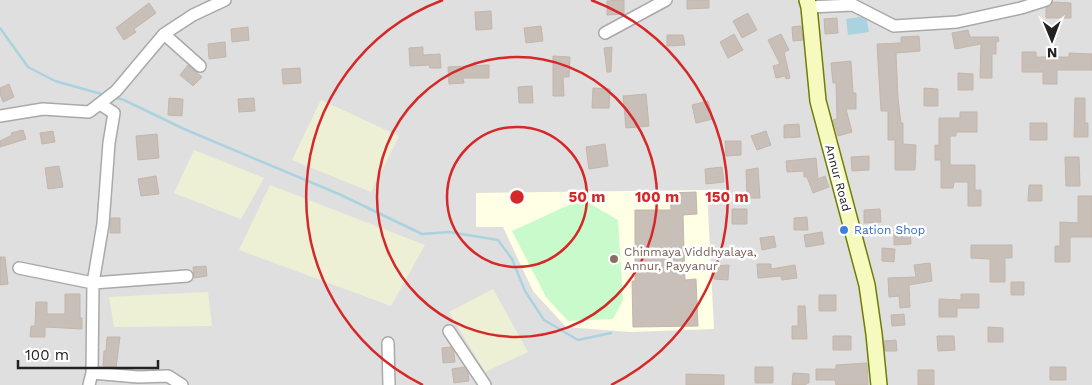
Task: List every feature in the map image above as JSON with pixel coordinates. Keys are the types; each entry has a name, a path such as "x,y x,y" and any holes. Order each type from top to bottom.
{"main road":[{"name":"Annur Road","path":"808,4 818,101 867,286 879,385"}],"street":[{"path":"0,116 43,109 89,112 116,91 164,34 194,15 225,0"},
{"path":"605,33 666,0"},
{"path":"808,4 853,5 894,26 957,22 1021,8 1046,0"},
{"path":"164,34 200,66"},
{"path":"89,385 92,373 93,283 102,224 109,143 114,113 103,102"},
{"path":"19,268 93,283 187,276"},
{"path":"449,331 485,385"},
{"path":"388,343 390,385"},
{"path":"92,373 138,377 168,376 182,385"}],"shaded area":[{"path":"0,0 1092,0 1092,385 0,385"},
{"path":"321,100 399,136 371,192 292,160"},
{"path":"194,150 264,178 241,219 174,193"},
{"path":"270,185 425,245 391,306 239,250"},
{"name":"Chinmaya Viddhyalaya, Annur, Payyanur","path":"707,190 714,329 630,332 566,327 533,291 503,227 476,227 476,193"},
{"path":"493,289 528,352 485,372 449,312"},
{"path":"208,292 212,326 114,327 109,297"}],"green space":[{"path":"582,199 618,220 623,300 613,319 568,321 546,297 512,231"}],"water":[{"path":"866,16 869,32 848,35 846,19"}],"building":[{"path":"624,0 624,14 607,15 607,1"},
{"path":"687,0 709,0 709,8 687,9"},
{"path":"1053,2 1071,3 1071,18 1046,18 1046,8"},
{"path":"149,3 156,13 134,29 136,32 124,40 116,28"},
{"path":"491,11 492,29 476,30 475,12"},
{"path":"748,13 757,30 742,38 733,21"},
{"path":"837,18 838,33 825,34 824,19"},
{"path":"541,26 543,41 526,43 524,28"},
{"path":"801,26 803,40 793,41 792,27"},
{"path":"248,27 249,40 232,42 231,29"},
{"path":"968,30 970,37 998,37 996,54 992,54 992,78 980,78 981,44 955,49 952,33"},
{"path":"734,34 743,50 728,58 720,42"},
{"path":"781,34 789,50 784,52 790,78 786,79 785,76 776,78 773,66 780,64 768,40"},
{"path":"667,35 683,35 685,45 667,46"},
{"path":"919,36 920,51 896,53 898,98 901,123 903,123 903,144 916,145 915,170 895,170 895,140 888,140 888,111 881,111 877,44 901,43 901,37"},
{"path":"225,42 226,57 209,59 208,44"},
{"path":"423,47 423,55 440,54 441,68 430,68 429,65 410,66 409,48"},
{"path":"612,47 611,72 607,72 604,48"},
{"path":"1022,52 1036,52 1036,57 1069,57 1069,53 1092,54 1092,70 1057,70 1057,84 1043,84 1043,72 1022,72"},
{"path":"553,56 570,57 569,77 563,77 564,96 553,96"},
{"path":"851,61 853,93 856,93 856,109 846,109 852,132 838,136 833,120 837,119 836,83 833,83 831,63"},
{"path":"188,65 202,77 193,86 180,75"},
{"path":"489,65 489,78 463,78 464,83 449,84 448,67"},
{"path":"300,68 301,83 283,84 282,69"},
{"path":"958,73 973,74 973,90 958,90"},
{"path":"9,84 14,97 3,102 0,88"},
{"path":"532,86 533,103 519,103 518,87"},
{"path":"593,88 610,89 609,108 592,108"},
{"path":"924,88 938,89 938,106 924,106"},
{"path":"646,94 649,126 626,128 623,96"},
{"path":"169,98 183,99 182,116 168,115"},
{"path":"254,98 255,111 239,112 238,99"},
{"path":"1075,98 1085,98 1085,123 1088,123 1088,137 1074,137"},
{"path":"708,101 713,119 696,123 692,105"},
{"path":"960,112 977,112 977,132 956,132 956,136 950,136 950,165 975,165 975,190 981,190 981,206 968,206 968,182 954,182 953,188 941,188 941,160 935,160 935,145 939,145 939,118 960,118"},
{"path":"1030,123 1047,123 1047,140 1030,140"},
{"path":"799,124 800,137 784,138 784,125"},
{"path":"23,130 26,139 0,147 0,141 12,135 11,133"},
{"path":"53,131 55,142 42,144 40,133"},
{"path":"766,131 771,145 757,150 751,136"},
{"path":"157,134 159,158 138,160 136,136"},
{"path":"725,141 741,141 741,155 726,156"},
{"path":"605,144 608,166 589,169 586,147"},
{"path":"869,156 869,170 852,171 851,157"},
{"path":"1065,157 1079,157 1080,186 1066,186"},
{"path":"816,158 818,179 825,176 829,187 813,193 807,177 804,177 804,171 787,172 786,161"},
{"path":"59,166 63,187 48,189 45,168"},
{"path":"722,167 724,182 706,184 705,169"},
{"path":"758,168 760,198 747,198 746,170"},
{"path":"156,176 159,194 141,196 138,179"},
{"path":"1029,185 1042,185 1042,201 1028,201"},
{"path":"696,192 697,214 683,215 685,280 696,279 698,326 633,327 632,281 635,281 635,210 671,210 670,193"},
{"path":"1078,196 1092,196 1092,237 1070,237 1070,262 1055,262 1055,246 1060,246 1060,222 1078,223"},
{"path":"732,209 747,209 747,224 732,224"},
{"path":"880,209 881,222 864,223 864,210"},
{"path":"807,217 808,230 794,230 794,218"},
{"path":"111,218 120,218 120,233 110,233"},
{"path":"894,230 910,230 911,244 894,245"},
{"path":"822,232 824,244 806,247 804,235"},
{"path":"774,236 776,247 762,250 760,238"},
{"path":"971,245 1012,245 1012,258 1005,258 1005,282 990,282 990,259 971,258"},
{"path":"882,248 895,249 894,262 882,261"},
{"path":"0,257 5,257 8,284 0,285"},
{"path":"930,263 932,281 909,285 910,307 900,308 899,296 889,297 888,278 916,277 914,265"},
{"path":"757,264 771,264 771,269 795,265 797,278 782,280 781,276 758,278"},
{"path":"729,265 728,280 714,279 714,266"},
{"path":"206,266 207,276 194,278 193,267"},
{"path":"1011,282 1024,282 1024,295 1011,295"},
{"path":"65,294 80,294 82,329 45,327 45,337 30,337 31,326 35,326 36,302 47,302 47,314 65,314"},
{"path":"961,294 979,294 979,308 957,308 957,317 939,317 939,299 961,300"},
{"path":"819,295 836,295 836,311 819,311"},
{"path":"798,306 805,306 807,339 792,339 792,326 798,326"},
{"path":"904,314 905,325 892,326 891,315"},
{"path":"988,327 1003,328 1003,342 988,342"},
{"path":"833,336 851,336 851,350 833,350"},
{"path":"937,336 954,336 955,350 938,351"},
{"path":"107,337 120,337 116,368 103,366"},
{"path":"896,340 897,351 885,351 884,341"},
{"path":"451,347 455,362 443,363 442,348"},
{"path":"867,363 868,385 836,385 835,380 816,380 816,369 836,369 836,365"},
{"path":"464,367 468,373 469,381 454,383 452,369"},
{"path":"755,367 773,367 773,383 755,383"},
{"path":"1050,367 1066,367 1066,380 1050,380"},
{"path":"918,370 934,370 934,385 918,385"},
{"path":"793,373 809,374 809,383 806,383 806,385 792,385"},
{"path":"686,374 724,375 724,385 686,385"}],"waterway":[{"path":"0,28 28,67 55,81 105,95"},
{"path":"113,97 124,100 184,129 341,195 422,234 449,232 498,240 512,259 525,291 544,320 578,340 611,333"}],"place":[{"name":"Ration Shop","path":"844,230"},
{"name":"Chinmaya Viddhyalaya, Annur, Payyanur","path":"614,259"}]}
